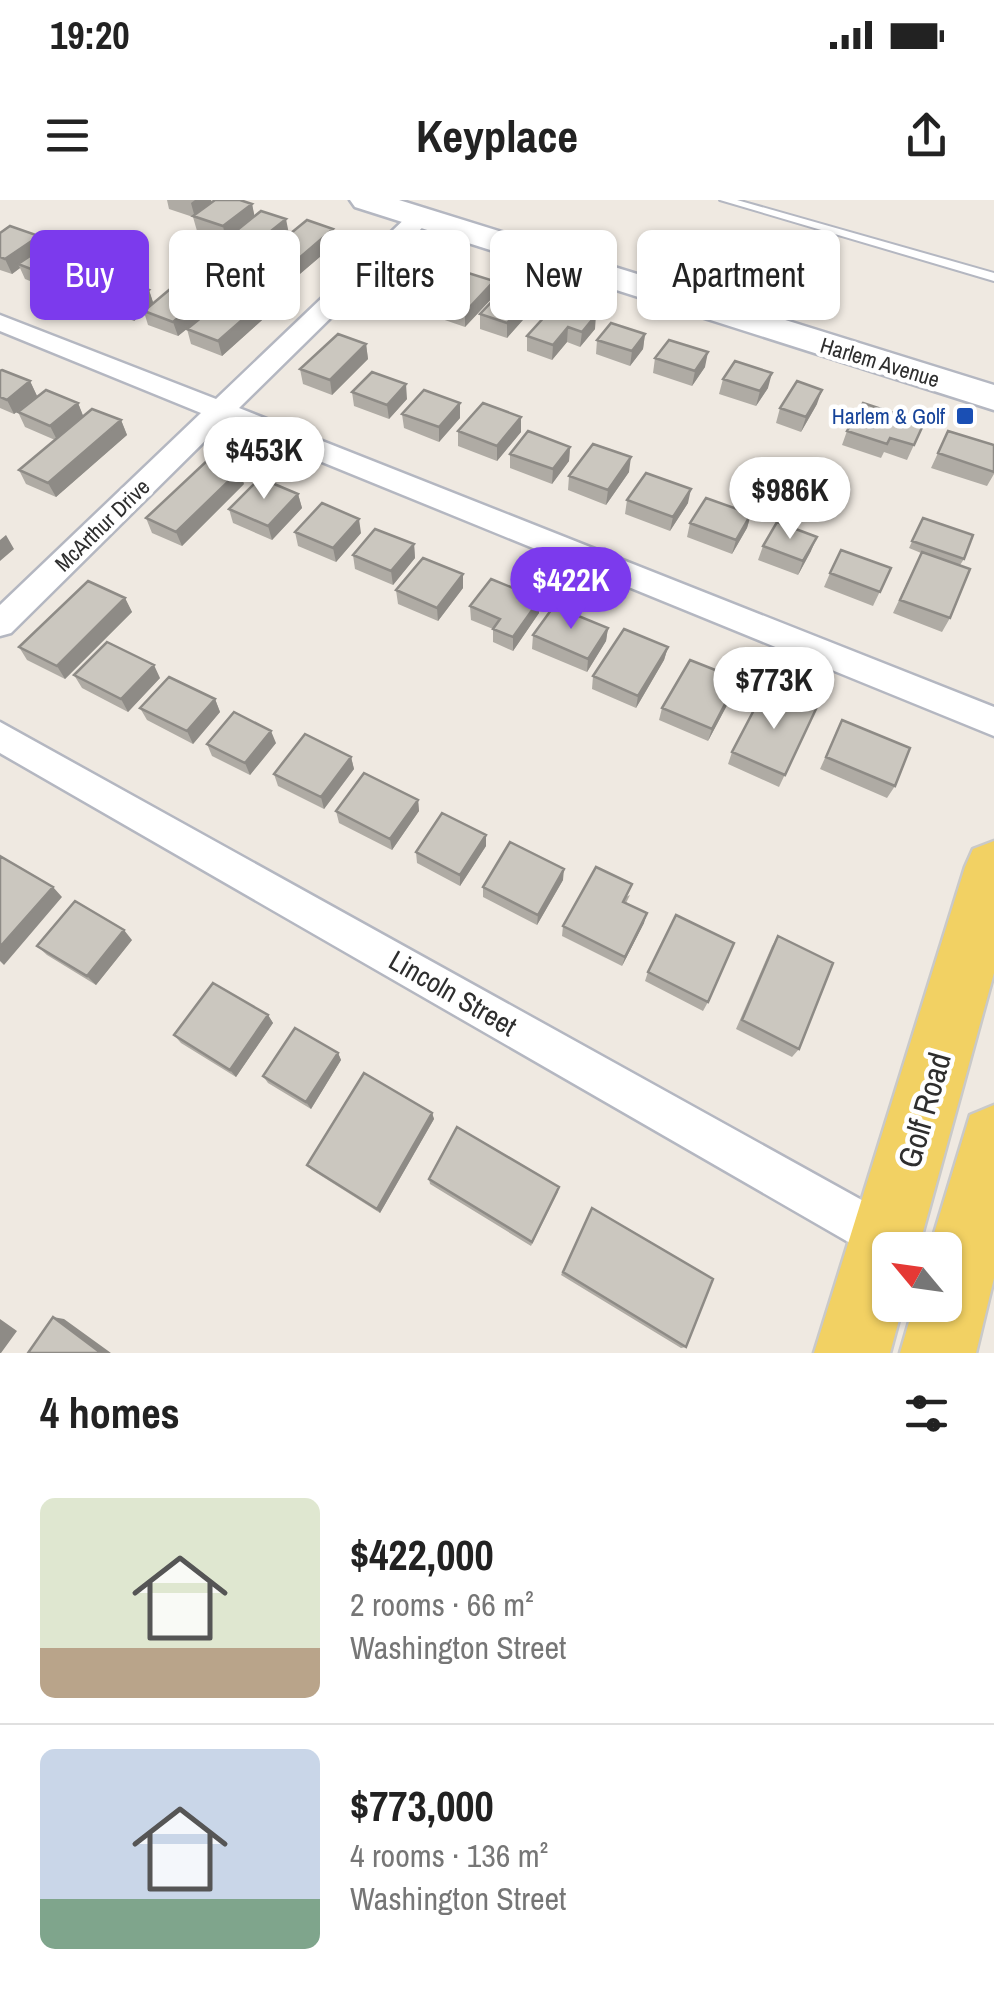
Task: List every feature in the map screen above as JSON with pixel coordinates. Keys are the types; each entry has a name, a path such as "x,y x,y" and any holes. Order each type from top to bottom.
{"main road":[{"name":"Harlem Avenue","path":"366,200 994,398"},
{"name":"Golf Road","path":"929,1232 994,867"},
{"name":"Golf Road","path":"940,1232 994,1139"},
{"name":"Golf Road","path":"852,1353 876,1322"},
{"name":"Golf Road","path":"933,1322 938,1353"}],"street":[{"name":"McArthur Drive","path":"0,624 420,217"},
{"path":"0,322 994,722"},
{"name":"Lincoln Street","path":"0,736 875,1232"}],"lane":[{"path":"725,200 994,277"}],"building":[{"path":"215,200 252,204 223,226 193,216"},
{"path":"261,211 286,219 272,230 237,230"},
{"path":"307,220 333,229 320,230 320,240 300,257 300,230 295,230"},
{"path":"10,226 30,233 30,242 5,259 0,257 0,233"},
{"path":"30,256 30,269 18,264"},
{"path":"470,274 490,280 490,285 470,307"},
{"path":"169,290 169,320 175,320 173,322 149,313 149,307"},
{"path":"490,304 490,317 480,314"},
{"path":"198,320 242,320 218,341 187,329"},
{"path":"542,320 592,320 582,332 568,327 553,345 527,336"},
{"path":"611,323 645,334 632,351 597,340"},
{"path":"338,334 366,344 330,380 300,369"},
{"path":"669,340 708,352 695,371 655,358"},
{"path":"735,361 772,373 760,391 723,379"},
{"path":"2,370 30,381 7,400 0,397"},
{"path":"372,372 406,384 387,405 352,392"},
{"path":"797,381 822,390 806,417 780,408"},
{"path":"46,390 78,403 50,426 18,412"},
{"path":"424,390 460,403 439,427 402,414"},
{"path":"483,403 521,417 497,446 458,431"},
{"path":"863,403 924,423 914,445 890,438 887,444 847,431"},
{"path":"92,409 121,420 48,483 19,470"},
{"path":"528,431 570,447 553,469 510,454"},
{"path":"948,431 994,445 994,472 938,453"},
{"path":"593,444 631,457 608,490 569,476"},
{"path":"210,458 240,470 176,532 146,518"},
{"path":"646,473 691,489 673,517 627,500"},
{"path":"260,478 298,494 268,526 229,509"},
{"path":"706,498 751,514 736,540 690,523"},
{"path":"322,503 359,519 333,548 295,532"},
{"path":"923,518 973,535 964,559 912,541"},
{"path":"777,522 817,537 803,561 763,546"},
{"path":"375,529 414,544 391,571 353,555"},
{"path":"841,550 891,568 880,592 830,573"},
{"path":"922,552 970,569 950,618 900,600"},
{"path":"423,558 463,574 437,608 396,590"},
{"path":"491,579 540,599 513,637 493,629 500,619 470,606"},
{"path":"88,581 125,598 57,666 19,647"},
{"path":"554,606 608,628 588,659 533,635"},
{"path":"624,629 668,647 638,696 593,676"},
{"path":"107,642 154,665 121,699 74,675"},
{"path":"690,660 738,679 712,729 662,708"},
{"path":"169,677 215,699 187,731 140,708"},
{"path":"765,689 816,709 785,775 732,752"},
{"path":"234,712 271,731 245,763 207,744"},
{"path":"842,720 910,748 895,786 826,757"},
{"path":"305,734 351,757 321,797 274,774"},
{"path":"364,773 418,800 390,839 336,811"},
{"path":"442,813 486,835 460,875 416,852"},
{"path":"510,842 564,869 538,915 483,887"},
{"path":"0,856 53,887 0,947"},
{"path":"596,867 632,884 623,902 647,913 625,957 563,926"},
{"path":"75,901 124,930 87,976 37,946"},
{"path":"676,915 734,943 708,1002 648,972"},
{"path":"778,936 833,963 799,1049 742,1020"},
{"path":"213,983 268,1015 230,1070 174,1035"},
{"path":"295,1028 338,1053 306,1102 263,1076"},
{"path":"364,1073 432,1113 377,1209 307,1165"},
{"path":"457,1127 559,1187 532,1242 429,1179"},
{"path":"592,1208 713,1279 686,1347 563,1272"},
{"path":"53,1317 101,1353 28,1353"}],"place":[{"name":"Harlem & Golf","path":"965,416"}]}
